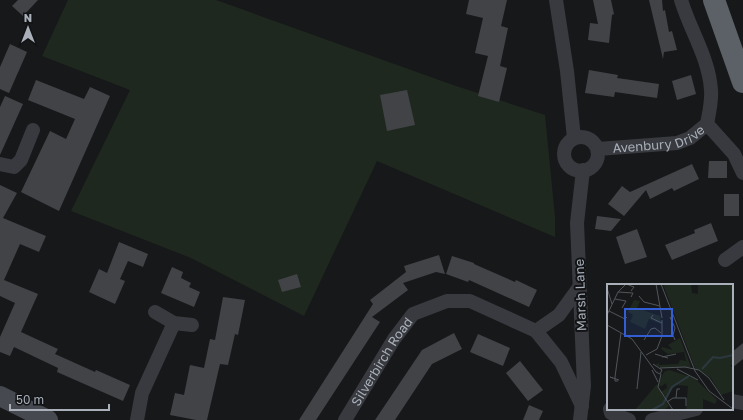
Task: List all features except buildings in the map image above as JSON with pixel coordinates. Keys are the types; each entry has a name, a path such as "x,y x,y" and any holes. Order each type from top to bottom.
{"highway":[{"path":"714,0 743,82"}],"main road":[{"path":"0,396 48,420"}],"street":[{"path":"556,0 567,71 574,138"},
{"name":"Avenbury Drive","path":"598,149 677,143 690,138 707,124 711,91 710,79 701,48 681,0"},
{"path":"707,124 734,154 743,173"},
{"path":"0,164 14,167 21,160 33,130"},
{"path":"584,137 593,141 598,149 597,159 592,166 583,170 574,169 566,162 564,153 567,144 574,138 584,137"},
{"name":"Marsh Lane","path":"580,420 584,386 577,223 583,170"},
{"path":"725,260 743,247"},
{"path":"536,331 559,315 580,286"},
{"name":"Silverbirch Road","path":"345,420 394,339 413,314 447,301 470,301 536,331 561,362 582,406"},
{"path":"154,312 174,323 192,325"},
{"path":"137,420 142,393 174,323"},
{"path":"733,401 743,403"},
{"path":"610,410 629,420"},
{"path":"652,420 692,410"}],"shaded area":[{"path":"68,0 216,0 453,85 545,115 555,217 555,237 377,161 304,316 191,258 71,211 130,90 42,56"}]}
